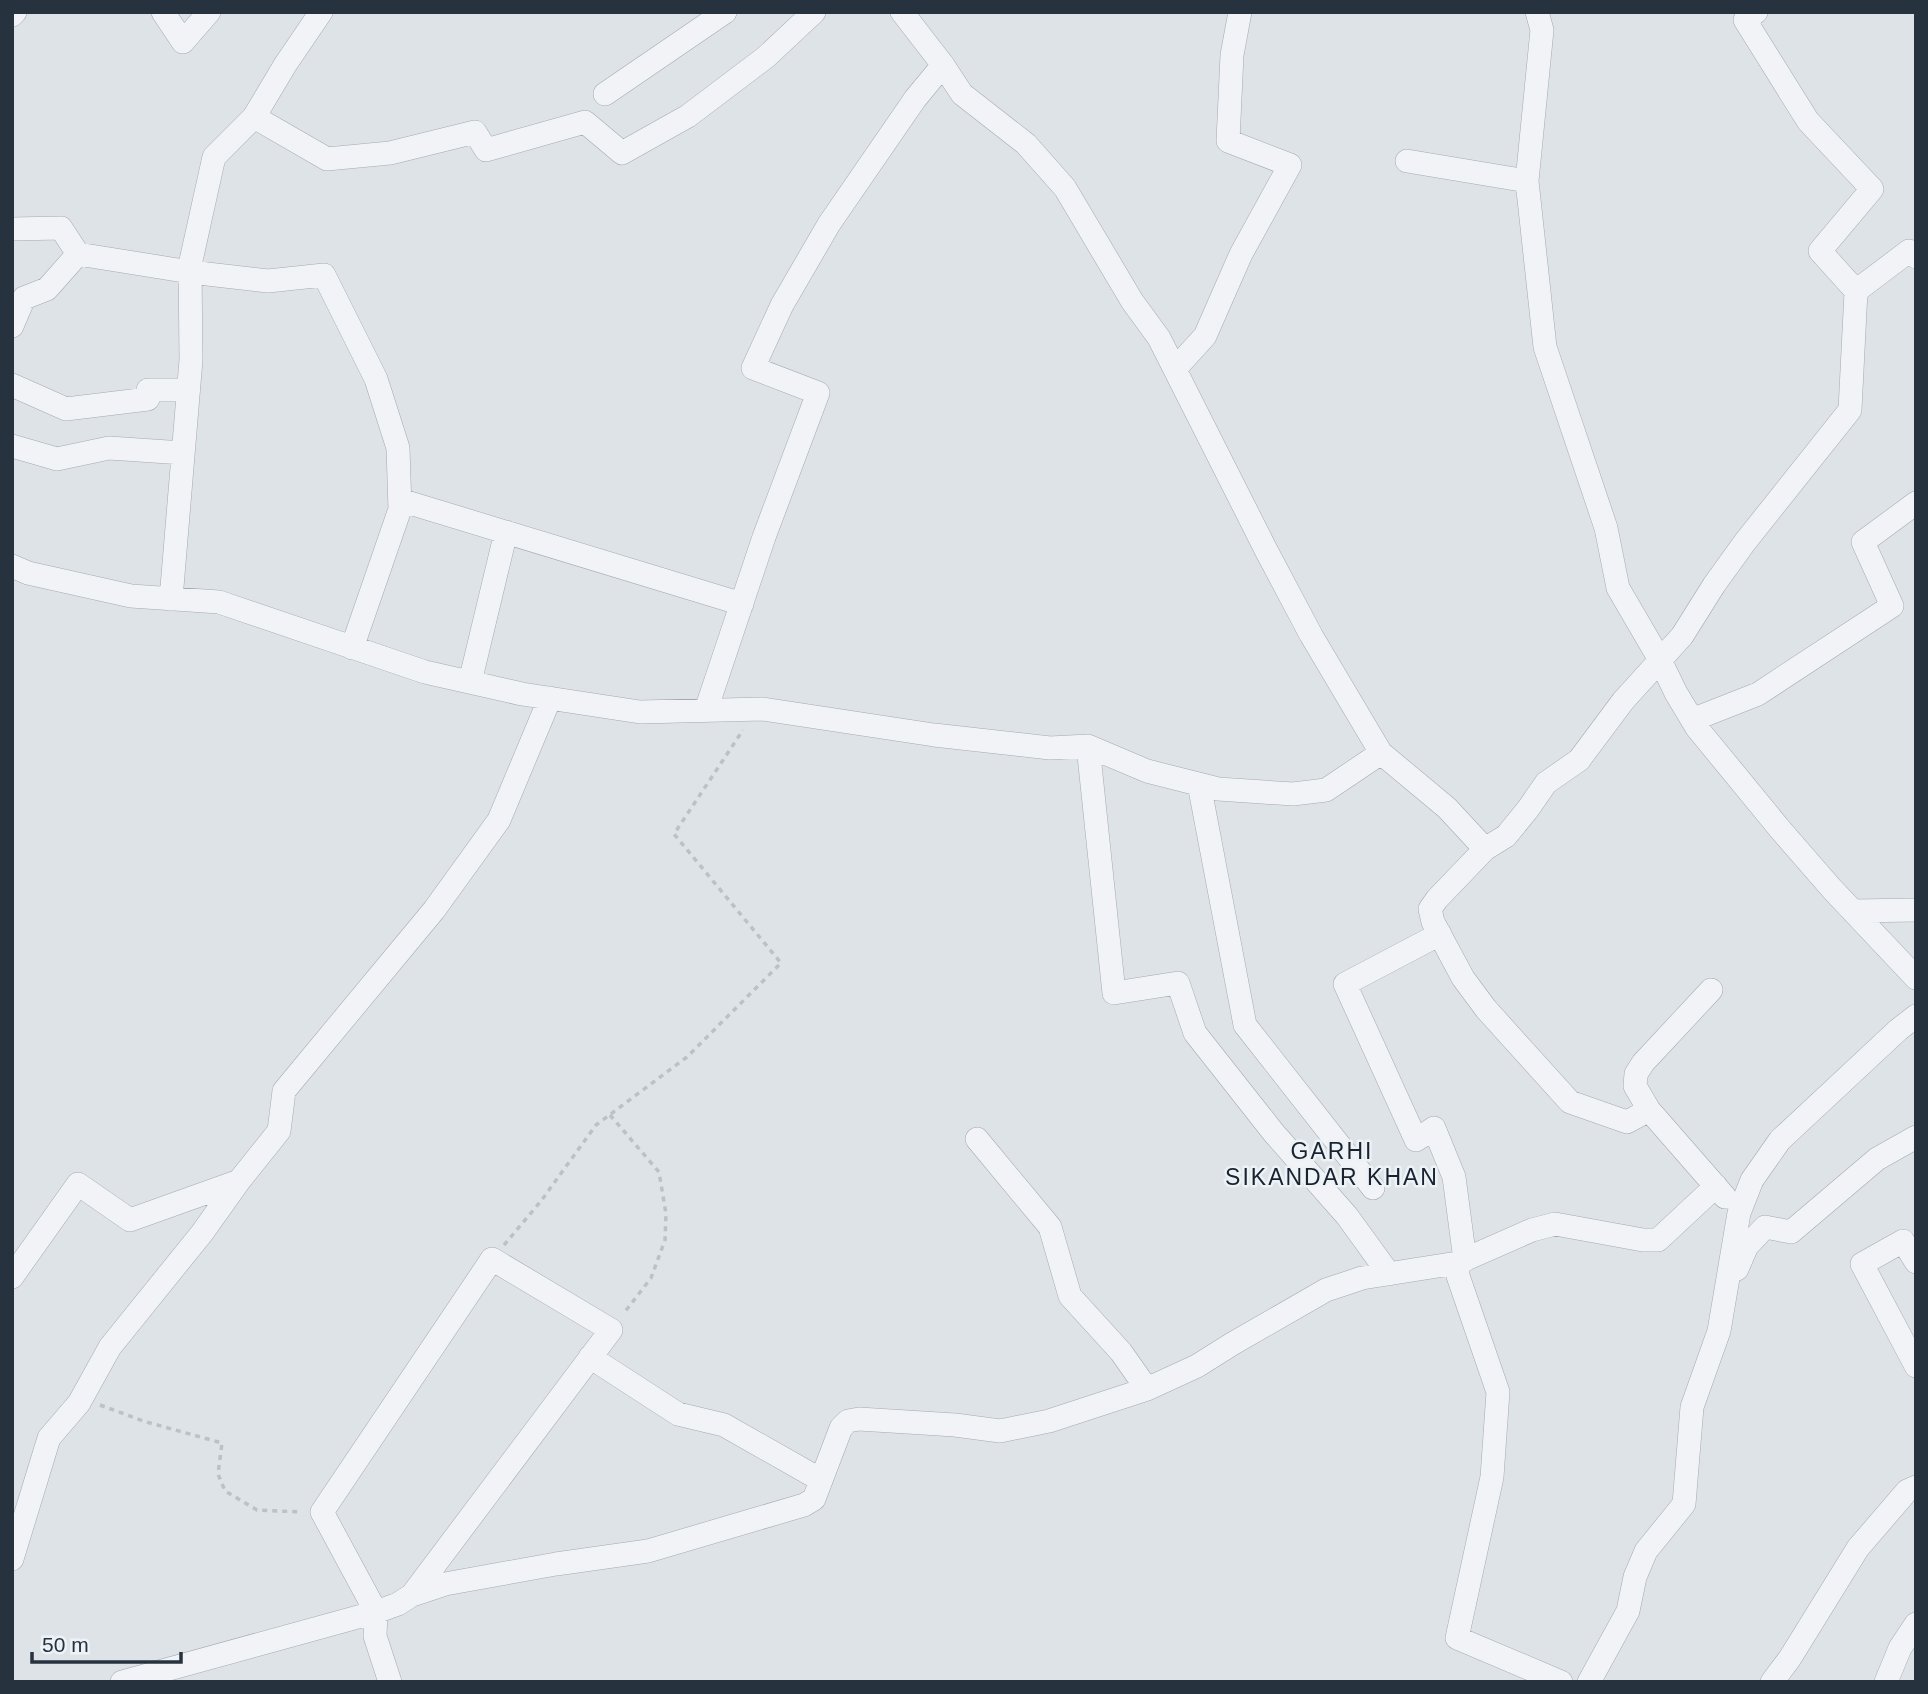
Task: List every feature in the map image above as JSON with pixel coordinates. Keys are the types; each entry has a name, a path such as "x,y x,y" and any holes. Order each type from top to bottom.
{"street":[{"path":"163,12 183,42 209,12"},
{"path":"171,599 191,360 190,265 214,157 254,117 321,12"},
{"path":"604,94 724,12"},
{"path":"254,117 327,159 390,153 475,132 486,149 585,122 622,153 688,116 766,57 814,12"},
{"path":"902,12 962,94 1026,144 1065,187 1132,301 1159,338 1311,635 1381,753 1447,808 1485,849"},
{"path":"1175,369 1205,336 1241,254 1290,165 1228,141 1232,55 1240,12"},
{"path":"1537,12 1542,30 1527,181 1545,347 1606,528 1618,588 1697,728 1779,828 1916,978"},
{"path":"1649,1110 1628,1122 1570,1102 1486,1009 1463,978 1433,922 1430,909 1485,849 1506,836 1546,783 1579,760 1623,701 1682,636 1745,542 1850,410 1856,291 1820,251 1872,189 1808,121 1745,20 1756,12"},
{"path":"706,710 764,537 818,393 753,368 782,304 829,224 915,99 943,65"},
{"path":"1407,161 1527,181"},
{"path":"12,229 61,228 78,254 190,272 268,281 324,275 376,379 398,448 400,509 352,648"},
{"path":"1856,291 1909,251 1916,257"},
{"path":"12,326 24,298 47,289 78,254"},
{"path":"12,385 66,409 149,399 148,390 188,390"},
{"path":"12,446 57,459 109,448 183,453"},
{"path":"400,500 741,604"},
{"path":"1692,720 1758,694 1892,606 1863,542 1916,503"},
{"path":"470,682 506,532"},
{"path":"12,566 28,573 131,596 219,602 425,672 522,694 640,712 757,709 1050,748 1088,746 1147,771 1218,789 1293,794 1326,790 1381,753"},
{"path":"12,1559 49,1438 82,1398 110,1347 202,1233 279,1131 284,1091 434,911 499,820 550,698"},
{"path":"1088,746 1114,993 1178,984 1195,1033 1273,1132 1347,1216 1389,1274"},
{"path":"1199,784 1245,1024 1373,1188"},
{"path":"1853,911 1916,910"},
{"path":"1440,934 1345,984 1416,1140 1434,1128 1454,1177 1461,1262 1458,1276 1498,1392 1492,1477 1457,1639 1561,1682"},
{"path":"1711,990 1643,1063 1636,1074 1635,1086 1649,1110 1739,1213"},
{"path":"1589,1682 1628,1611 1635,1577 1646,1551 1684,1504 1692,1407 1719,1331 1739,1213 1752,1180 1780,1140 1916,1016"},
{"path":"1725,1298 1747,1245 1765,1227 1791,1232 1877,1159 1916,1137"},
{"path":"977,1139 1050,1227 1070,1296 1121,1352 1147,1390"},
{"path":"12,1277 78,1184 130,1220 239,1181"},
{"path":"122,1682 376,1612 398,1604 412,1595 445,1584 648,1551 804,1505 814,1499 841,1428 848,1421 859,1419 955,1425 1000,1431 1049,1421 1147,1390 1197,1366 1326,1290 1362,1278 1461,1262 1532,1230 1555,1224 1643,1240 1658,1240 1716,1186"},
{"path":"1916,1262 1903,1241 1862,1264 1916,1366"},
{"path":"390,1682 375,1636 376,1612 322,1512 492,1259 611,1330 412,1595"},
{"path":"590,1357 678,1414 724,1425 821,1480"},
{"path":"1772,1682 1790,1658 1858,1548 1907,1491 1916,1487"},
{"path":"1886,1682 1900,1648 1916,1624"}],"path":[{"path":"492,1259 541,1202 596,1125 687,1056 780,963 674,834 757,709"},
{"path":"610,1115 659,1172 666,1214 665,1240 651,1278 611,1330"},
{"path":"82,1398 143,1420 222,1443 218,1474 225,1491 257,1510 322,1512"}],"district":[{"name":"GARHI SIKANDAR KHAN","path":"1332,1164"}]}
